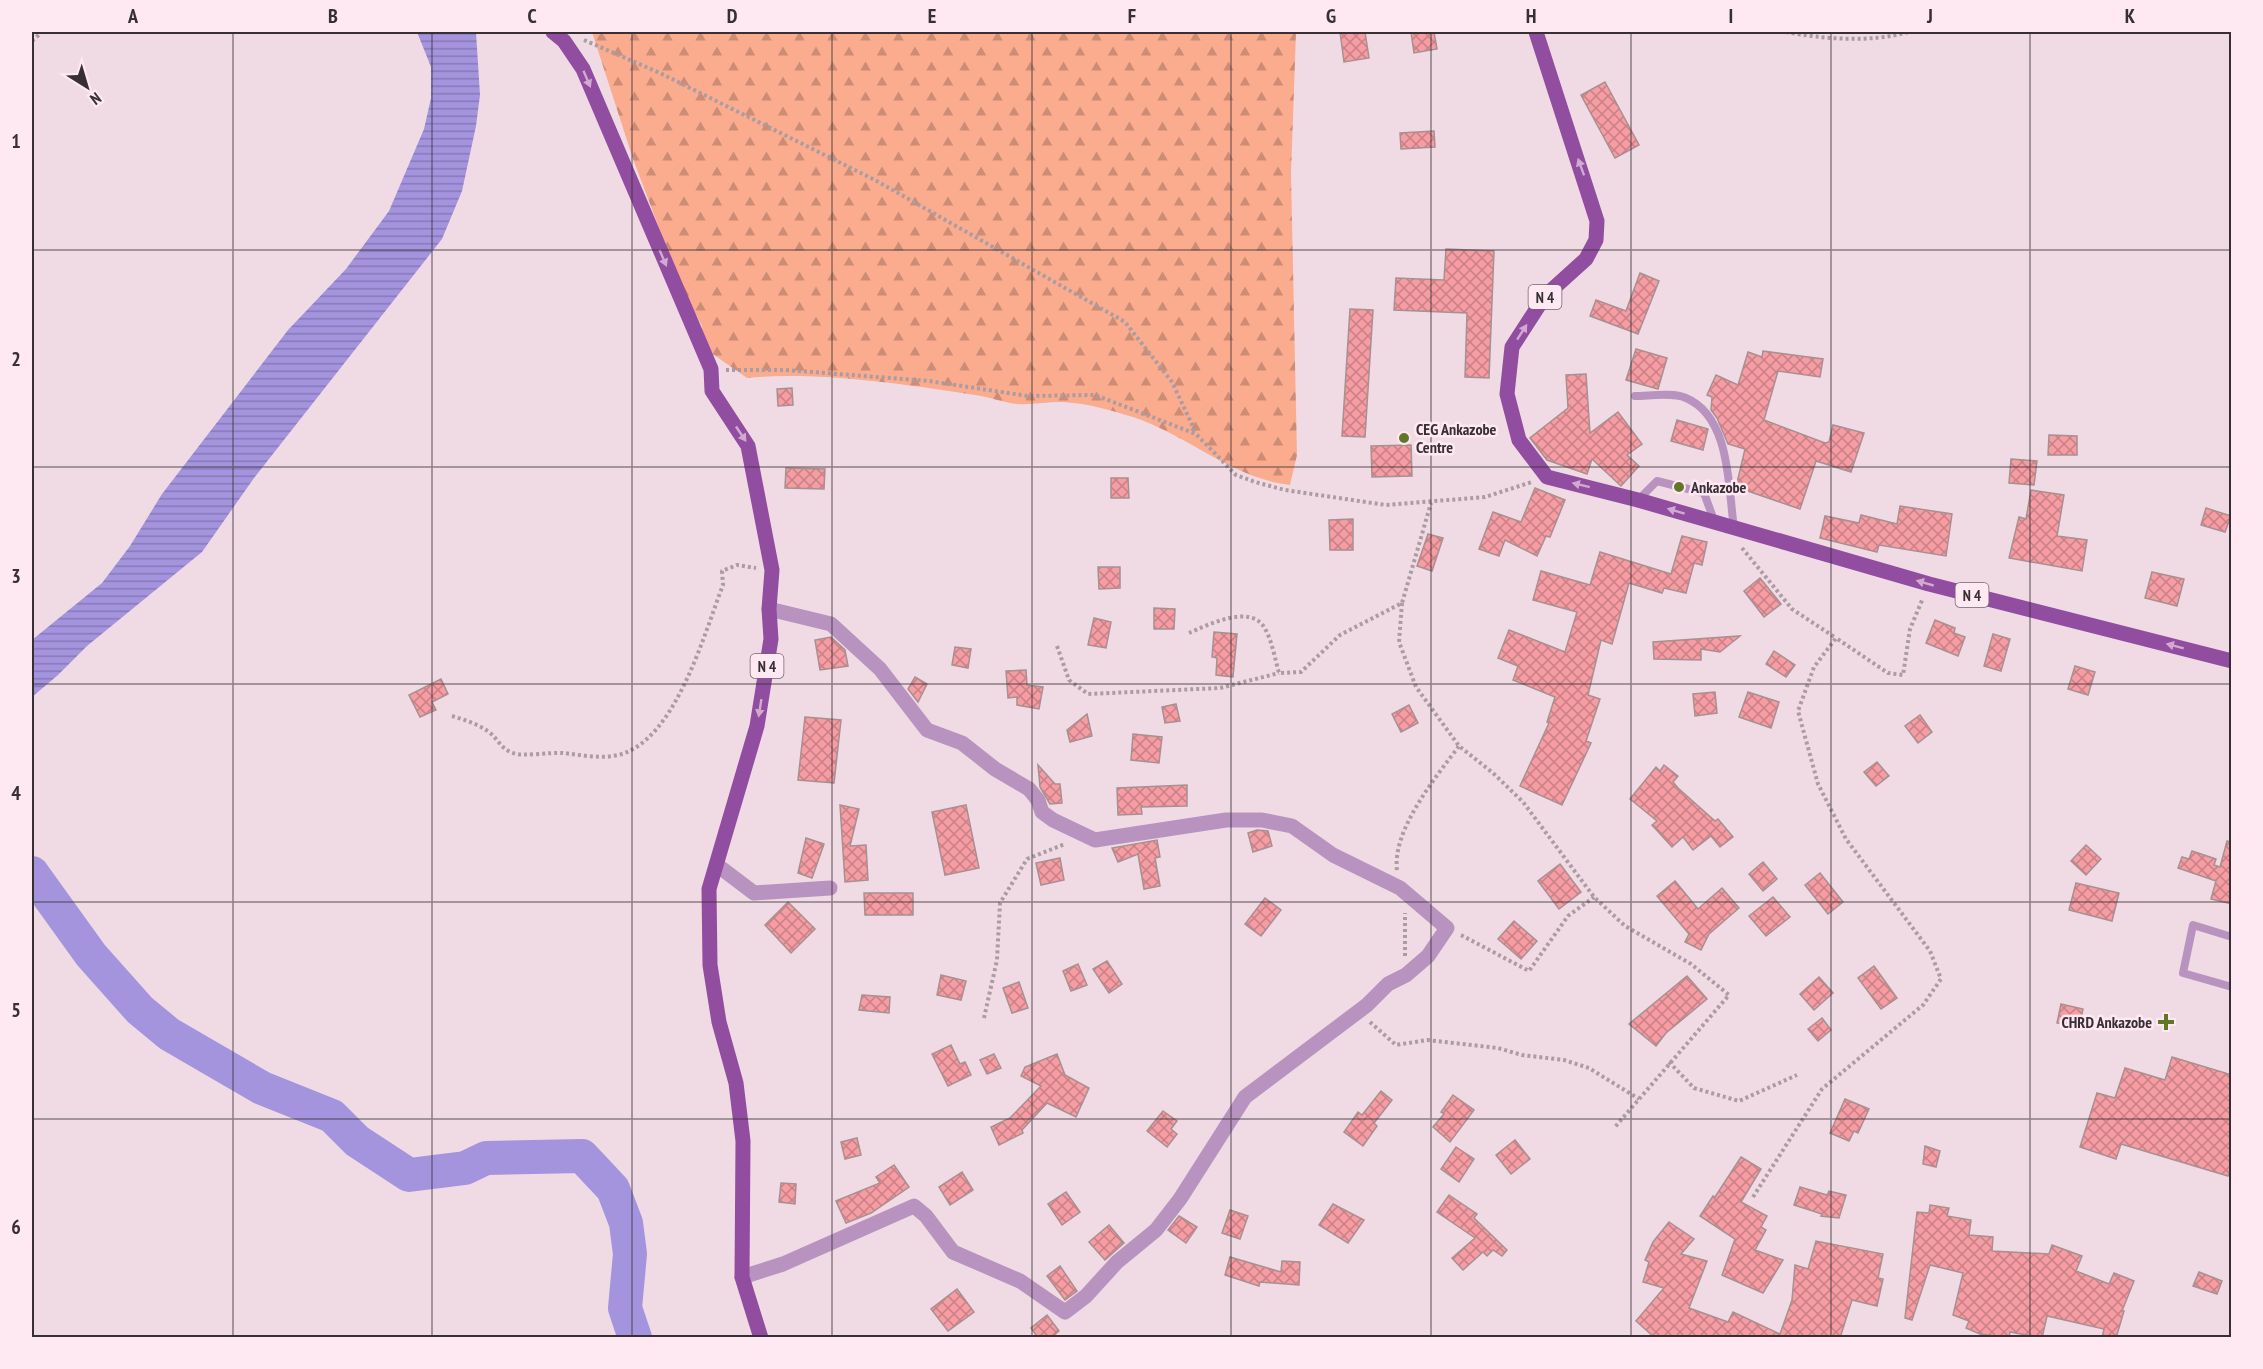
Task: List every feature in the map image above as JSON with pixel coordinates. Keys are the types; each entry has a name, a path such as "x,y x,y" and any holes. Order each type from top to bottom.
{"main road":[{"name":"N 4","path":"553,32 564,41 583,69 711,369 712,391 748,446 772,570 769,609 771,639 757,726 709,889 710,965 719,1022 736,1083 743,1141 742,1278 761,1338"},
{"name":"N 4","path":"1536,32 1597,221 1596,240 1586,259 1545,296 1512,347 1507,394 1519,440 1547,477 1638,500 1715,523 1735,536 2232,661"}],"street":[{"path":"742,1278 873,1226 914,1206 926,1216 953,1252 1020,1281 1065,1312 1086,1296 1117,1262 1156,1230 1180,1199 1245,1097 1358,1011 1388,984 1406,975 1428,956 1447,928 1400,888 1333,855 1292,826 1262,820 1226,820 1095,840 1053,820 1042,812 1038,800 1029,789 995,769 962,743 927,730 880,669 831,624 769,609"},
{"path":"717,865 754,893 830,888"}],"lane":[{"path":"1635,396 1685,397 1701,408 1718,431 1735,536"},
{"path":"1638,500 1657,481 1704,493 1715,523"},
{"path":"2232,937 2193,926 2183,973 2232,987"}],"path":[{"path":"32,40 42,32"},
{"path":"1786,32 1867,38 1908,32"},
{"path":"575,36 660,73 875,180 1125,322 1172,382 1196,434 1236,474 1285,490 1386,505 1485,497 1547,477"},
{"path":"711,369 786,370 929,381 1028,396 1095,395 1196,434"},
{"path":"1431,502 1402,603 1399,642 1416,687 1460,746 1523,802 1594,897 1625,926 1691,964 1729,995 1615,1127"},
{"path":"1735,536 1792,609 1888,673 1903,675 1910,629 1929,584"},
{"path":"452,716 479,725 492,734 501,747 515,754 546,752 606,757 620,755 635,747 658,728 683,687 723,585 722,571 737,565 772,570"},
{"path":"1057,646 1069,680 1088,694 1220,688 1279,673 1301,672 1340,635 1402,603"},
{"path":"1189,633 1223,618 1251,618 1264,626 1279,673"},
{"path":"1753,1197 1822,1089 1923,1005 1941,980 1930,951 1846,839 1818,784 1798,711 1814,667 1836,638"},
{"path":"1406,975 1405,914 1395,855 1427,789 1460,746"},
{"path":"984,1018 997,960 1000,903 1015,876 1027,859 1059,845 1095,840"},
{"path":"1447,928 1529,971 1568,916 1594,897"},
{"path":"1358,1011 1396,1045 1427,1040 1498,1048 1522,1055 1564,1060 1589,1068 1639,1099"},
{"path":"1669,1062 1694,1088 1739,1101 1797,1075"}],"green space":[{"path":"592,32 1296,32 1291,174 1297,455 1290,485 1248,474 1153,425 1089,405 1062,402 1008,403 981,396 864,380 804,376 747,378 704,348 702,326 684,294 633,159"}],"shaded area":[{"path":"417,32 476,32 480,95 476,126 462,191 442,239 254,478 202,552 87,646 32,697 32,640 102,583 130,546 162,494 288,330 346,269 389,211 424,129 431,98 431,67"}],"building":[{"path":"1340,32 1365,32 1369,58 1344,62"},
{"path":"1411,32 1434,32 1437,49 1414,53"},
{"path":"1605,82 1639,145 1615,158 1581,95"},
{"path":"1434,131 1435,147 1401,149 1400,133"},
{"path":"1446,249 1494,251 1489,378 1465,377 1467,313 1394,310 1396,278 1444,280"},
{"path":"1640,273 1659,281 1638,334 1590,316 1596,300 1626,311"},
{"path":"1350,309 1373,310 1365,437 1342,436"},
{"path":"1636,349 1667,358 1658,389 1626,380"},
{"path":"1763,351 1823,359 1820,377 1778,371 1764,420 1825,443 1829,442 1833,425 1864,433 1851,472 1816,461 1800,509 1736,487 1745,449 1728,444 1711,410 1712,397 1707,395 1716,375 1738,385 1748,352 1762,357"},
{"path":"1586,374 1590,433 1618,412 1642,444 1627,455 1639,466 1621,486 1592,459 1587,474 1547,460 1530,438 1568,408 1566,375"},
{"path":"792,388 793,405 778,406 777,389"},
{"path":"1677,420 1708,429 1703,450 1671,441"},
{"path":"2049,435 2077,436 2077,455 2048,455"},
{"path":"1411,445 1412,476 1372,477 1371,446"},
{"path":"2011,459 2037,461 2034,485 2009,483"},
{"path":"786,468 825,469 824,489 785,488"},
{"path":"1111,478 1128,478 1129,498 1111,498"},
{"path":"1535,488 1565,500 1550,537 1546,536 1537,556 1505,540 1499,556 1479,549 1493,512 1521,522"},
{"path":"2031,490 2064,495 2057,536 2087,540 2082,571 2009,558 2019,517 2026,519"},
{"path":"1900,506 1952,514 1946,556 1879,545 1877,552 1820,538 1825,516 1859,523 1861,515 1897,524"},
{"path":"2206,508 2231,516 2225,532 2201,525"},
{"path":"1353,519 1353,550 1330,550 1329,520"},
{"path":"1428,534 1443,538 1432,571 1417,566"},
{"path":"1682,536 1707,542 1702,565 1694,563 1686,593 1664,588 1662,593 1629,583 1612,644 1601,640 1588,695 1600,699 1586,741 1591,743 1562,805 1520,786 1549,723 1547,722 1555,697 1513,680 1518,666 1498,658 1509,630 1565,652 1577,612 1533,600 1541,571 1590,585 1600,552 1671,574"},
{"path":"1098,567 1120,567 1120,588 1099,589"},
{"path":"2152,572 2184,579 2177,606 2145,598"},
{"path":"1760,578 1781,604 1764,617 1744,591"},
{"path":"1154,608 1175,609 1174,629 1154,629"},
{"path":"1094,618 1111,622 1106,648 1088,645"},
{"path":"1935,620 1955,628 1954,633 1965,637 1958,656 1926,643"},
{"path":"1214,632 1237,634 1233,677 1216,675 1217,658 1212,657"},
{"path":"1993,634 2010,639 2001,671 1984,666"},
{"path":"1740,636 1720,652 1701,649 1701,660 1654,659 1653,642"},
{"path":"831,637 845,650 848,666 820,670 815,640"},
{"path":"955,647 971,649 968,668 952,665"},
{"path":"1774,651 1795,665 1786,677 1766,664"},
{"path":"2075,666 2095,672 2088,695 2068,689"},
{"path":"1026,670 1027,685 1043,687 1039,709 1017,705 1017,697 1008,698 1006,671"},
{"path":"915,677 927,684 918,702 908,689"},
{"path":"441,679 448,694 432,702 436,710 420,717 409,695"},
{"path":"1715,692 1717,713 1695,716 1693,694"},
{"path":"1748,692 1779,702 1771,728 1739,717"},
{"path":"1176,704 1180,721 1165,723 1162,707"},
{"path":"1409,705 1418,723 1401,732 1392,714"},
{"path":"1087,714 1092,736 1070,742 1067,730"},
{"path":"1920,715 1932,732 1918,743 1905,726"},
{"path":"805,717 841,720 834,783 798,780"},
{"path":"1133,734 1162,737 1159,763 1131,760"},
{"path":"1877,762 1889,776 1876,786 1864,772"},
{"path":"1038,765 1055,784 1060,784 1062,803 1050,804 1040,787"},
{"path":"1664,765 1678,776 1673,782 1678,788 1715,821 1718,819 1733,837 1720,847 1711,836 1693,850 1683,837 1672,847 1652,825 1657,821 1630,799 1656,767 1660,771"},
{"path":"1187,785 1187,806 1141,807 1142,814 1118,815 1117,788"},
{"path":"840,805 859,809 850,846 866,845 868,880 845,882"},
{"path":"966,805 979,868 945,875 932,812"},
{"path":"1257,830 1268,831 1272,846 1253,852 1248,833"},
{"path":"806,838 824,844 812,878 798,873"},
{"path":"1157,840 1160,857 1155,858 1160,886 1144,889 1138,854 1118,862 1112,848"},
{"path":"2227,841 2232,842 2232,904 2211,899 2216,881 2178,868 2182,857 2189,859 2192,851 2216,859 2214,865 2220,867"},
{"path":"2086,845 2101,859 2086,875 2071,861"},
{"path":"1060,858 1064,880 1041,885 1036,863"},
{"path":"1763,862 1777,879 1763,891 1749,874"},
{"path":"1560,864 1581,892 1559,909 1538,881"},
{"path":"1820,873 1843,902 1828,914 1805,885"},
{"path":"1675,881 1698,909 1722,888 1739,908 1709,934 1701,950 1685,942 1689,934 1657,896"},
{"path":"2076,883 2119,893 2112,921 2069,910"},
{"path":"864,893 913,893 913,915 865,915"},
{"path":"1773,897 1790,917 1766,936 1749,916"},
{"path":"1265,898 1281,910 1261,936 1245,924"},
{"path":"788,902 815,929 791,953 765,925"},
{"path":"1514,921 1537,941 1521,959 1498,939"},
{"path":"1107,961 1122,984 1109,993 1093,969"},
{"path":"1078,964 1087,985 1071,991 1063,971"},
{"path":"1874,966 1897,998 1881,1009 1858,978"},
{"path":"941,975 966,981 961,1000 937,995"},
{"path":"1687,976 1707,999 1666,1033 1656,1046 1629,1024"},
{"path":"1819,977 1833,993 1814,1010 1800,994"},
{"path":"1019,982 1028,1008 1012,1013 1003,988"},
{"path":"862,995 890,997 889,1013 859,1010"},
{"path":"2061,1004 2083,1009 2079,1027 2057,1023"},
{"path":"1822,1018 1831,1030 1818,1041 1808,1029"},
{"path":"951,1045 960,1064 965,1062 971,1075 948,1086 932,1054"},
{"path":"994,1054 1001,1068 987,1074 980,1060"},
{"path":"1057,1054 1065,1075 1089,1088 1076,1117 1047,1103 1022,1130 1023,1133 999,1145 991,1127 1010,1118 1041,1086 1021,1076 1025,1067"},
{"path":"2172,1057 2232,1075 2232,1165 2228,1176 2121,1144 2116,1159 2080,1147 2097,1093 2115,1098 2125,1068 2165,1080"},
{"path":"1381,1091 1392,1100 1374,1123 1377,1126 1363,1146 1344,1132 1358,1112 1362,1115"},
{"path":"1453,1095 1474,1110 1450,1142 1433,1127 1444,1114 1441,1112"},
{"path":"1845,1099 1869,1109 1858,1133 1854,1131 1849,1141 1830,1133"},
{"path":"1163,1111 1177,1121 1171,1129 1177,1134 1167,1147 1147,1131"},
{"path":"857,1138 861,1155 845,1159 841,1142"},
{"path":"1515,1140 1530,1159 1511,1174 1496,1155"},
{"path":"1925,1146 1940,1151 1936,1167 1923,1164"},
{"path":"1456,1147 1474,1159 1459,1182 1441,1169"},
{"path":"1741,1157 1761,1169 1741,1202 1767,1216 1761,1227 1766,1230 1755,1250 1783,1260 1763,1293 1722,1275 1735,1239 1700,1216"},
{"path":"894,1165 909,1187 871,1213 846,1223 836,1201 880,1183 876,1177"},
{"path":"962,1172 973,1190 950,1205 939,1187"},
{"path":"781,1183 796,1184 795,1204 779,1202"},
{"path":"1800,1187 1827,1195 1829,1191 1846,1195 1839,1218 1821,1216 1822,1214 1794,1205"},
{"path":"1066,1192 1080,1212 1062,1225 1048,1204"},
{"path":"1449,1195 1477,1214 1474,1218 1507,1250 1502,1256 1493,1250 1487,1256 1483,1252 1463,1270 1452,1258 1475,1238 1437,1212"},
{"path":"1333,1204 1364,1220 1348,1243 1319,1225"},
{"path":"1930,1205 1949,1208 1947,1216 1971,1220 1969,1235 1993,1237 1992,1251 2049,1254 2052,1245 2082,1256 2076,1271 2109,1284 2114,1273 2134,1281 2122,1311 2124,1311 2116,1338 2102,1338 2104,1329 2047,1316 2042,1338 2010,1332 2009,1338 1980,1334 1966,1328 1969,1321 1953,1315 1963,1273 1930,1265 1912,1320 1905,1318 1917,1212 1929,1213"},
{"path":"1230,1210 1248,1216 1240,1239 1222,1233"},
{"path":"1179,1216 1197,1227 1186,1243 1168,1230"},
{"path":"1669,1222 1694,1239 1681,1254 1707,1261 1689,1308 1728,1322 1733,1312 1780,1334 1792,1300 1795,1265 1808,1269 1816,1241 1883,1254 1878,1278 1883,1279 1877,1306 1852,1300 1840,1338 1655,1338 1636,1321 1664,1288 1643,1282 1649,1262 1645,1260 1653,1242"},
{"path":"1109,1225 1124,1243 1105,1260 1089,1242"},
{"path":"1230,1257 1281,1272 1282,1261 1300,1262 1299,1285 1260,1282 1259,1286 1225,1275"},
{"path":"1060,1266 1077,1291 1065,1300 1047,1276"},
{"path":"2199,1272 2222,1281 2217,1294 2193,1286"},
{"path":"957,1289 974,1312 948,1331 931,1309"},
{"path":"1047,1315 1059,1331 1051,1338 1038,1338 1031,1328"}],"waterway":[{"path":"32,873 91,955 140,1010 169,1034 262,1088 332,1116 357,1141 409,1175 465,1168 486,1158 582,1156 613,1189 626,1223 630,1254 625,1308 635,1338"}],"place":[{"name":"CEG Ankazobe Centre","path":"1404,438"},
{"name":"Ankazobe","path":"1679,487"},
{"name":"CHRD Ankazobe","path":"2166,1022"}]}
